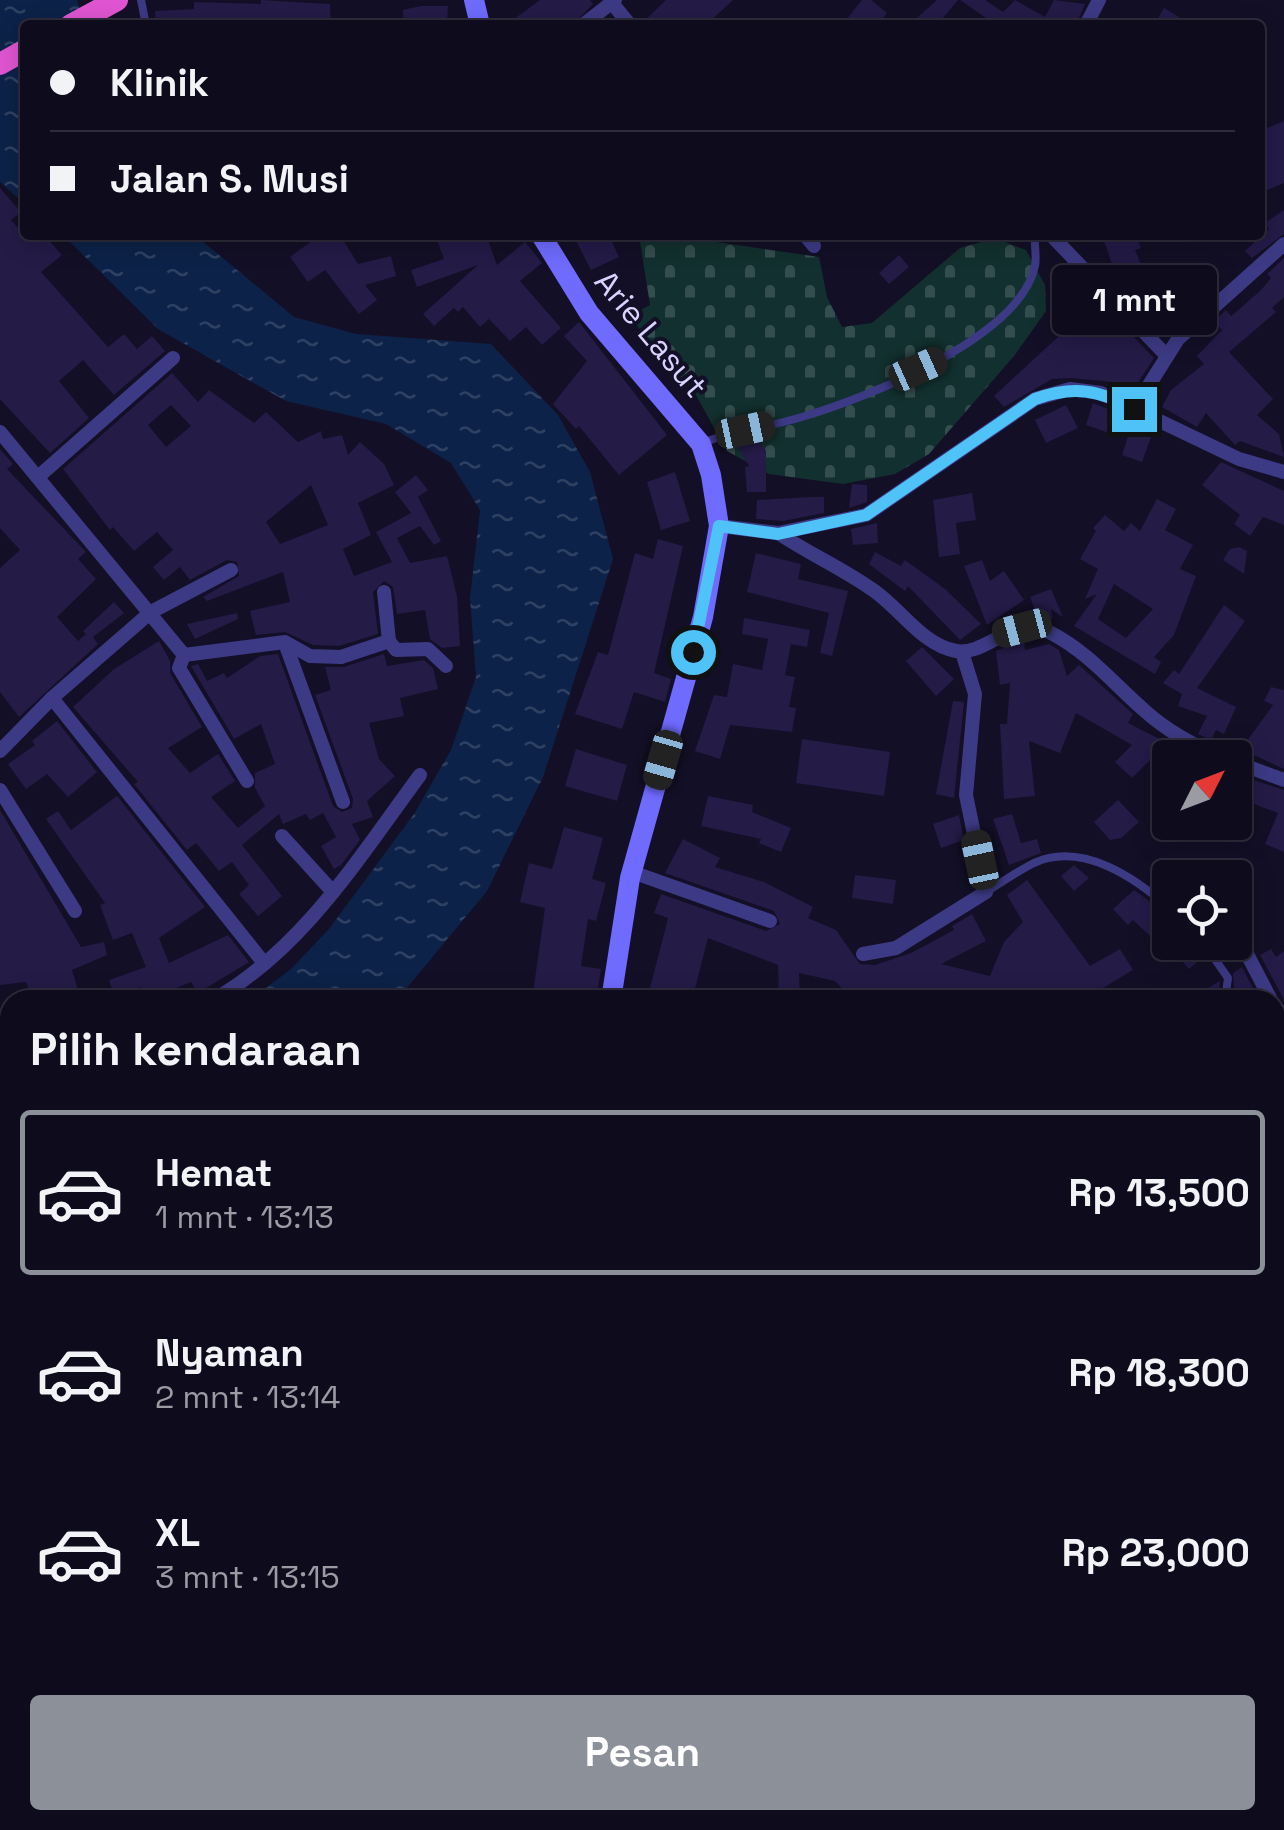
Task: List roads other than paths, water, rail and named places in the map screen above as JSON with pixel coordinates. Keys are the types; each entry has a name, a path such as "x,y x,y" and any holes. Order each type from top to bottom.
{"highway":[{"path":"80,20 114,2"}],"main road":[{"name":"Arie Lasut","path":"544,240 589,313 700,444 712,475 719,526 703,617 632,872 613,990"}],"street":[{"path":"589,20 613,1"},
{"path":"1056,240 1166,356"},
{"path":"1134,409 1166,356 1284,244"},
{"path":"38,477 173,358"},
{"path":"719,526 778,534 866,515 1035,399 1055,392 1087,389 1239,459 1284,472"},
{"path":"3,442 38,477 184,655"},
{"path":"778,534 872,589 932,640 962,652 1001,634 1040,628 1090,659 1160,724 1190,740"},
{"path":"0,751 52,698 150,612 230,570"},
{"path":"384,592 389,641 396,650 428,649 446,666"},
{"path":"184,655 285,642 310,656 341,658 389,641"},
{"path":"285,642 343,802"},
{"path":"863,954 896,948 986,892 966,795 975,694 962,652"},
{"path":"184,655 179,668 246,782"},
{"path":"52,698 264,964"},
{"path":"1252,768 1284,780"},
{"path":"227,990 264,964 332,892 420,775"},
{"path":"0,790 75,911"},
{"path":"282,836 332,892"},
{"path":"632,872 770,921"},
{"path":"1250,960 1266,990"}],"lane":[{"path":"700,444 801,418 951,354 996,324 1012,308 1035,266 1035,240"},
{"path":"986,892 1038,861 1079,857 1118,870 1152,896"},
{"path":"1216,960 1228,978 1227,990"}],"water":[{"path":"0,0 77,0 84,20 20,20 20,200 0,182"},
{"path":"68,240 201,240 294,317 356,334 491,344 558,415 590,472 613,559 543,777 487,891 405,990 263,990 291,969 329,929 414,814 451,750 476,677 470,598 480,510 451,463 386,424 286,401 158,329"}]}
